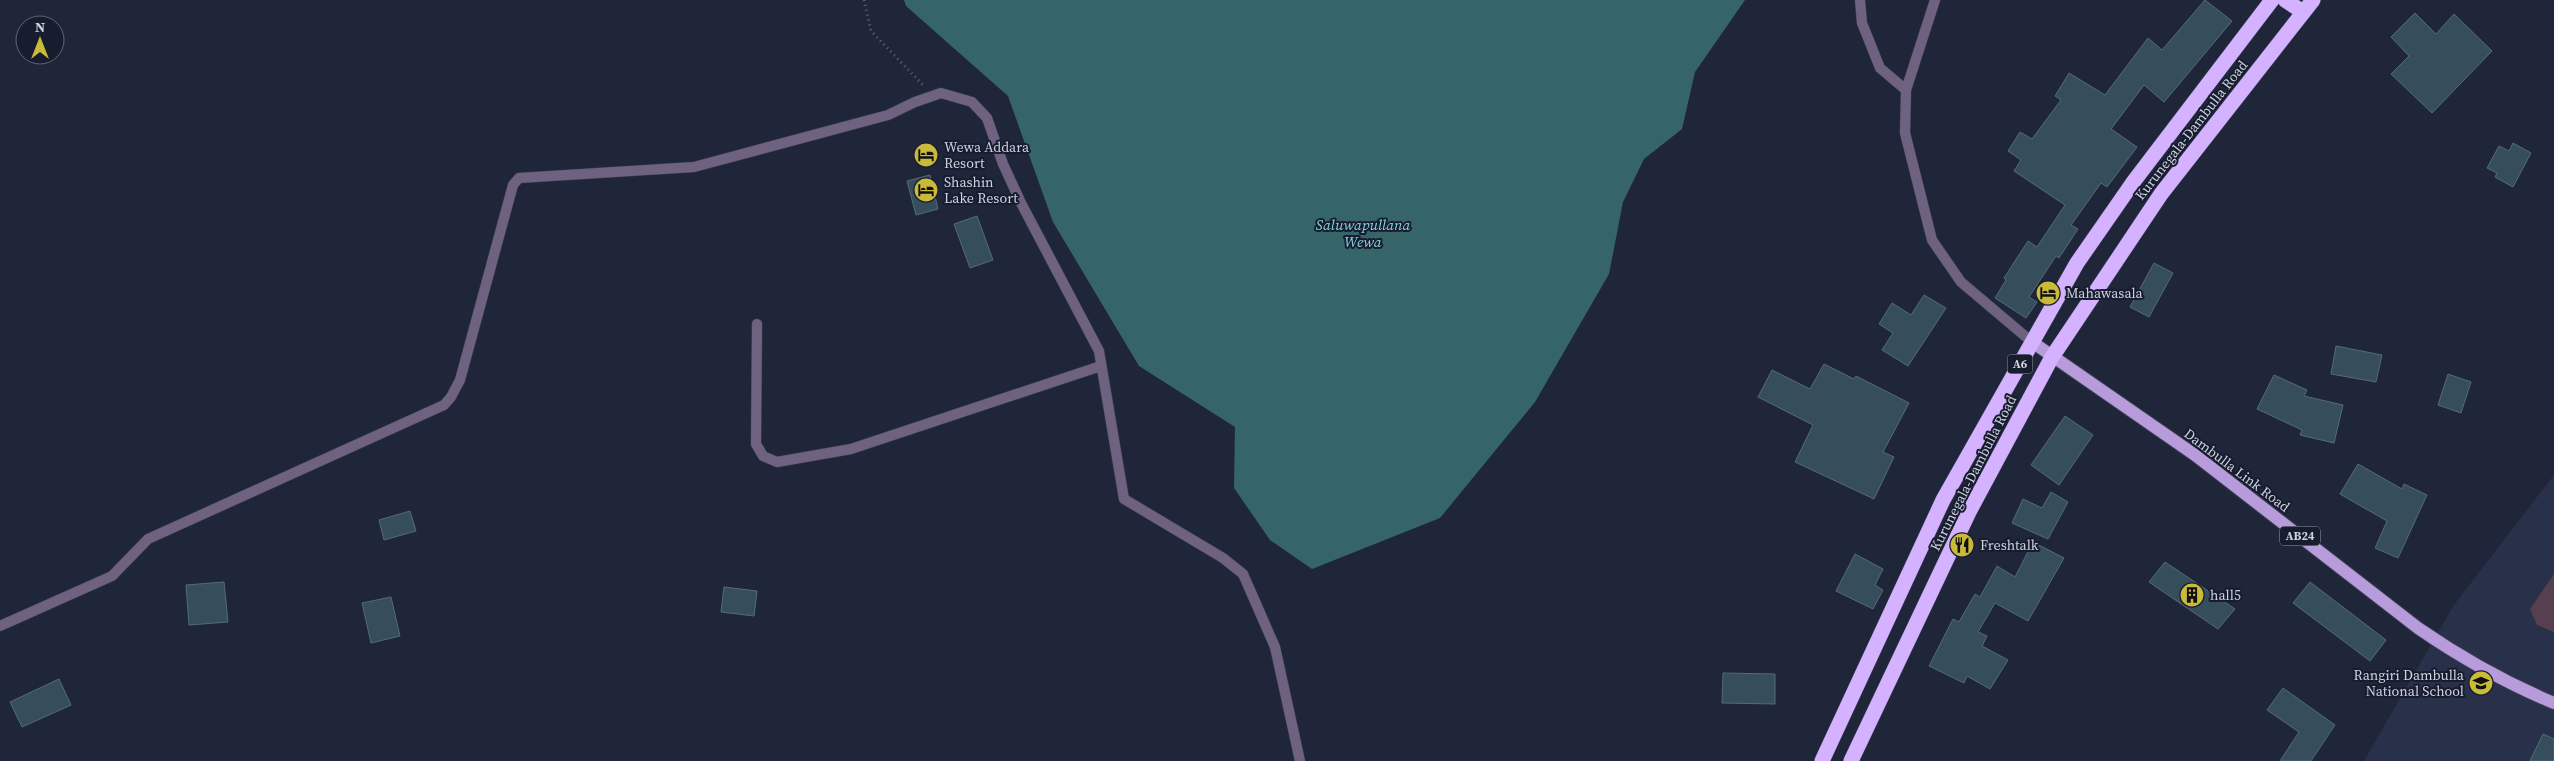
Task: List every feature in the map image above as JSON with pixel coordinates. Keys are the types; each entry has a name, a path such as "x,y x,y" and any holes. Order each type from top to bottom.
{"highway":[{"name":"Kurunegala-Dambulla Road","path":"1822,761 1943,500 2077,263 2134,181 2272,0"},
{"path":"2285,0 2308,6"},
{"name":"Kurunegala-Dambulla Road","path":"1851,761 1970,512 2052,357 2160,194 2308,6"}],"main road":[{"name":"Dambulla Link Road","path":"2032,342 2195,455 2418,628 2455,653 2554,703"}],"street":[{"path":"1860,0 1862,23 1880,68 1906,90"},
{"path":"1935,0 1906,90 1905,133 1932,240 1960,282 2032,342"},
{"path":"0,626 112,576 148,539 444,405 452,397 460,380 513,185 519,178 694,167 888,115 915,102 942,93 972,102 987,118 1003,164 1099,351 1124,499 1223,558 1243,574 1275,647 1300,761"},
{"path":"757,324 756,444 763,456 776,462 851,449 1101,366"}],"path":[{"path":"864,0 871,31 921,84 942,93"}],"shaded area":[{"name":"Rangiri Dambulla National School","path":"2554,475 2554,761 2364,761 2454,605"},
{"path":"2554,574 2554,632 2537,625 2530,609"}],"water":[{"name":"Saluwapullana Wewa","path":"904,0 1745,0 1695,72 1682,129 1644,159 1623,202 1609,274 1535,402 1440,518 1312,569 1270,540 1234,488 1235,427 1139,366 1053,222 1008,96 906,6"}],"building":[{"path":"2205,0 2232,21 2164,102 2144,85 2111,129 2137,147 2107,187 2101,183 2071,225 2078,229 2059,258 2056,256 2029,297 2037,302 2026,318 1995,298 2006,280 2004,278 2028,241 2037,247 2065,205 2014,171 2021,160 2008,151 2020,132 2032,139 2061,100 2055,96 2069,73 2105,95 2148,38 2162,50"},
{"path":"2415,13 2436,34 2454,14 2492,51 2432,113 2391,74 2409,56 2391,37"},
{"path":"2513,143 2531,153 2513,187 2495,177 2497,173 2487,168 2499,146 2509,151"},
{"path":"930,175 938,209 916,215 907,181"},
{"path":"977,216 993,260 970,268 954,224"},
{"path":"2154,263 2173,273 2149,317 2130,307"},
{"path":"1924,295 1946,308 1908,366 1882,350 1893,333 1879,324 1892,303 1911,315"},
{"path":"2336,346 2382,355 2376,382 2331,374"},
{"path":"1824,364 1854,379 1856,376 1909,403 1883,452 1894,457 1874,499 1795,462 1813,425 1758,397 1772,370 1810,389"},
{"path":"2448,374 2471,382 2461,413 2438,405"},
{"path":"2274,375 2307,390 2304,396 2343,405 2334,443 2300,435 2302,430 2257,409"},
{"path":"2065,416 2093,435 2059,485 2031,465"},
{"path":"2358,464 2402,489 2404,484 2427,495 2398,558 2375,548 2387,521 2340,494"},
{"path":"2051,492 2068,502 2048,539 2012,523 2023,499 2042,508"},
{"path":"410,511 416,531 384,540 379,520"},
{"path":"2033,542 2064,558 2028,621 1995,603 1978,632 1987,636 1982,646 2008,660 1990,689 1967,676 1964,683 1929,666 1953,619 1959,622 1975,594 1980,597 1997,566 2015,577"},
{"path":"1855,554 1883,569 1875,585 1883,590 1873,609 1836,591"},
{"name":"hall5","path":"2165,562 2235,609 2218,629 2149,582"},
{"path":"224,582 228,622 189,625 186,585"},
{"path":"2310,582 2386,640 2370,661 2293,603"},
{"path":"724,587 757,591 754,616 721,612"},
{"path":"391,597 400,636 371,643 362,603"},
{"path":"1723,673 1775,674 1775,704 1722,703"},
{"path":"59,679 71,705 22,727 10,702"},
{"path":"2283,688 2335,725 2311,761 2280,761 2299,732 2267,710"},
{"path":"2543,734 2554,739 2554,761 2530,761"}],"place":[{"name":"Wewa Addara Resort","path":"926,155"},
{"name":"Shashin Lake Resort","path":"926,190"},
{"name":"Mahawasala","path":"2048,293"},
{"name":"Freshtalk","path":"1962,545"},
{"name":"hall5","path":"2192,595"},
{"name":"Rangiri Dambulla National School","path":"2481,683"}]}
